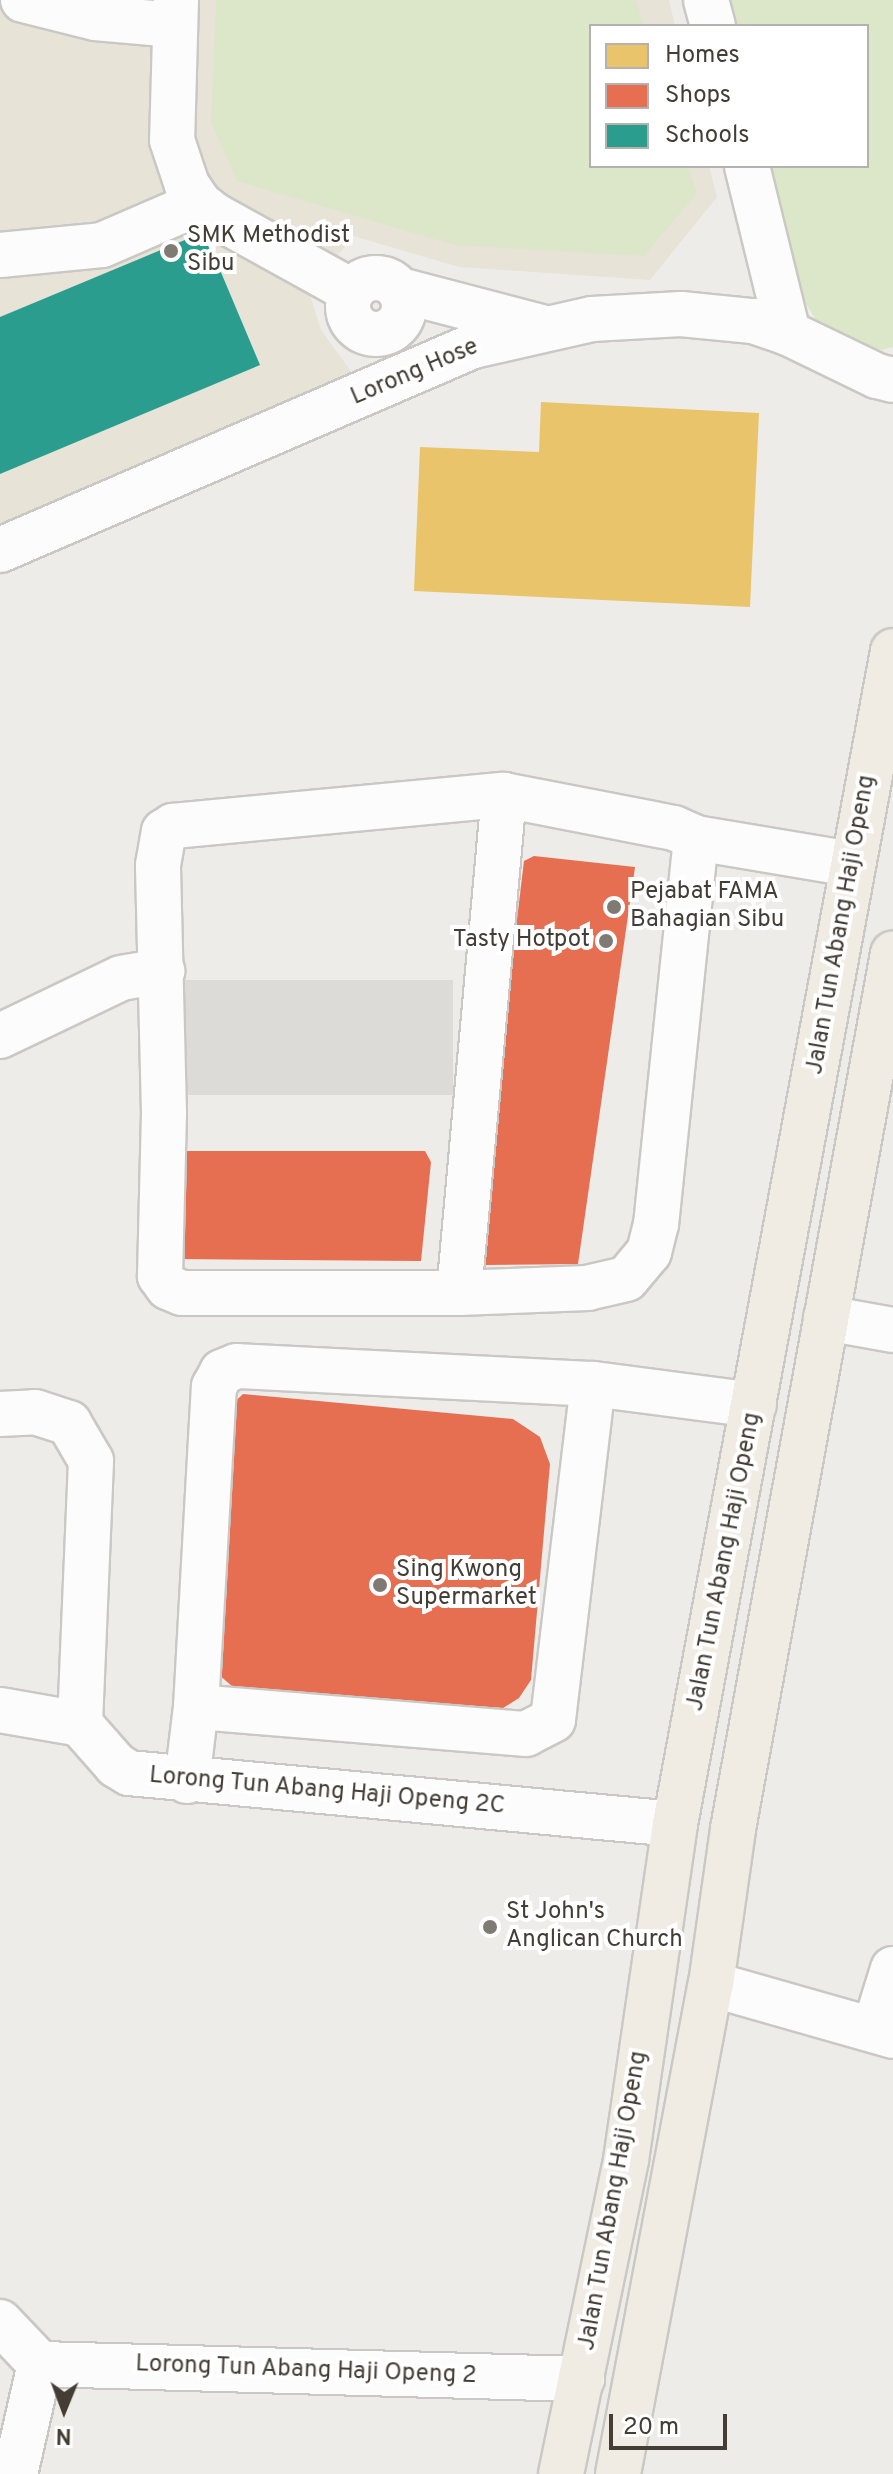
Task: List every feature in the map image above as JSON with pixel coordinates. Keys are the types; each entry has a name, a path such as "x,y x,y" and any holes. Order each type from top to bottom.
{"main road":[{"name":"Jalan Tun Abang Haji Openg","path":"561,2474 626,2160 675,1824 893,651"},
{"path":"618,2474 711,1984 733,1829 893,954"}],"street":[{"path":"23,0 95,18 176,13 172,140 175,157 199,203 351,291"},
{"path":"706,0 712,24"},
{"path":"747,168 788,333"},
{"path":"0,255 102,245 199,203"},
{"path":"375,277 393,282 400,290 404,309 401,318 387,332 377,334 353,323 347,307 351,291 365,279 375,277"},
{"path":"400,290 547,329"},
{"name":"Lorong Hose","path":"0,550 473,346 592,319 681,314 753,321 788,333 877,376 893,380"},
{"path":"377,334 388,384"},
{"path":"696,838 658,1208 649,1252 626,1279 588,1288 459,1293 182,1293 168,1287 160,1276 162,971 159,849 164,832 173,826 504,795 674,828 696,838 852,864"},
{"path":"459,1293 504,795"},
{"path":"0,1036 121,978 162,971"},
{"path":"826,1318 893,1330"},
{"path":"187,1781 196,1707 214,1387 222,1372 237,1366 593,1384 754,1405"},
{"path":"196,1707 526,1734 553,1720 593,1384"},
{"path":"0,1414 35,1412 69,1423 91,1461 80,1724 0,1710"},
{"name":"Lorong Tun Abang Haji Openg 2C","path":"80,1724 122,1770 187,1781 675,1824"},
{"path":"711,1984 883,2033 893,1969"},
{"path":"0,2322 40,2364 15,2474"},
{"name":"Lorong Tun Abang Haji Openg 2","path":"40,2364 582,2379"}],"shaded area":[{"name":"SMK Methodist Sibu","path":"0,0 669,0 675,24 589,24 589,168 710,168 717,197 650,280 459,267 353,236 309,292 321,330 353,374 0,525"},
{"path":"173,980 453,980 453,1095 173,1095"}],"green space":[{"path":"216,0 636,0 643,24 589,24 589,168 689,168 697,193 644,256 454,245 237,181 211,122"},
{"path":"721,0 893,0 893,347 882,350 848,343 821,328 805,302 764,168 869,168 869,24 727,24"}],"building: Homes":[{"path":"541,402 759,413 750,607 414,591 420,447 539,452"}],"building: Shops":[{"path":"534,856 635,867 578,1264 485,1265 477,1253 524,861"},
{"path":"177,1151 425,1151 431,1162 421,1261 174,1259"},
{"name":"Sing Kwong Supermarket","path":"243,1394 513,1419 540,1437 550,1464 531,1680 519,1698 503,1708 252,1690 233,1687 218,1674 228,1408"}],"building: Schools":[{"path":"204,232 260,365 0,474 0,317"}],"place":[{"name":"SMK Methodist Sibu","path":"171,251"},
{"name":"Pejabat FAMA Bahagian Sibu","path":"614,907"},
{"name":"Tasty Hotpot","path":"606,941"},
{"name":"Sing Kwong Supermarket","path":"380,1585"},
{"name":"St John's Anglican Church","path":"490,1927"}]}
